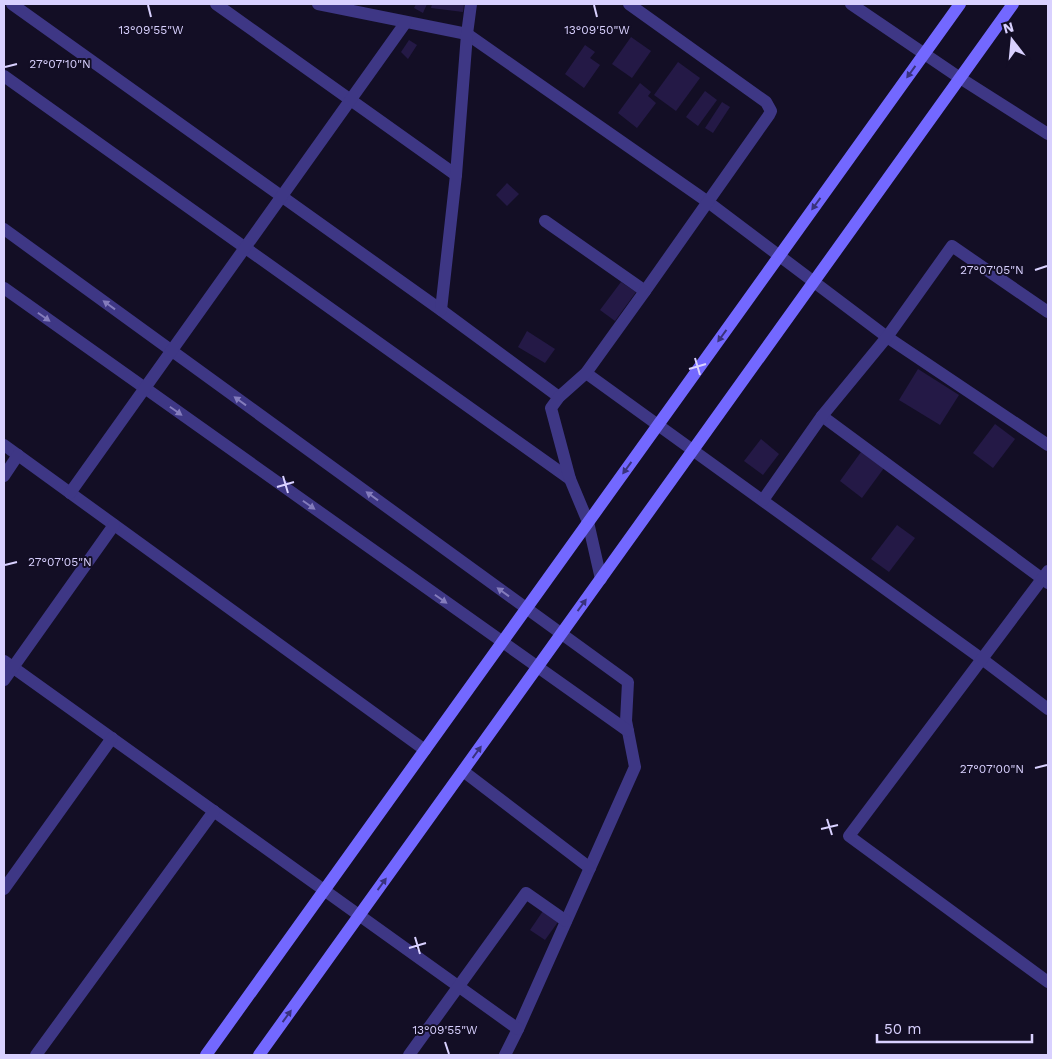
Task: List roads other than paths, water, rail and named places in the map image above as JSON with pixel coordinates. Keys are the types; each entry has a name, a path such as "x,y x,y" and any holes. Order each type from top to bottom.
{"main road":[{"path":"206,1055 960,4"},
{"path":"259,1055 1013,4"}],"street":[{"path":"12,4 441,310 559,397"},
{"path":"216,4 456,175"},
{"path":"318,4 467,34 708,202 887,337 1048,445"},
{"path":"441,310 456,175 471,4"},
{"path":"601,578 588,522 570,479 551,408 559,397 586,373 771,111 766,102 628,4"},
{"path":"851,4 960,78 1048,134"},
{"path":"70,493 406,22"},
{"path":"4,76 570,479"},
{"path":"545,220 645,291"},
{"path":"4,229 628,682 626,721 635,767 505,1055"},
{"path":"763,500 822,416 887,337 952,246 1048,312"},
{"path":"4,288 628,731"},
{"path":"586,373 982,659 1048,709"},
{"path":"822,416 1046,578 982,659 849,836 1048,982"},
{"path":"4,445 425,750"},
{"path":"4,476 18,455"},
{"path":"4,680 8,664 114,525"},
{"path":"8,664 518,1029"},
{"path":"4,889 112,738"},
{"path":"463,771 590,868"},
{"path":"36,1055 214,811"},
{"path":"409,1055 526,893 566,921"}]}
